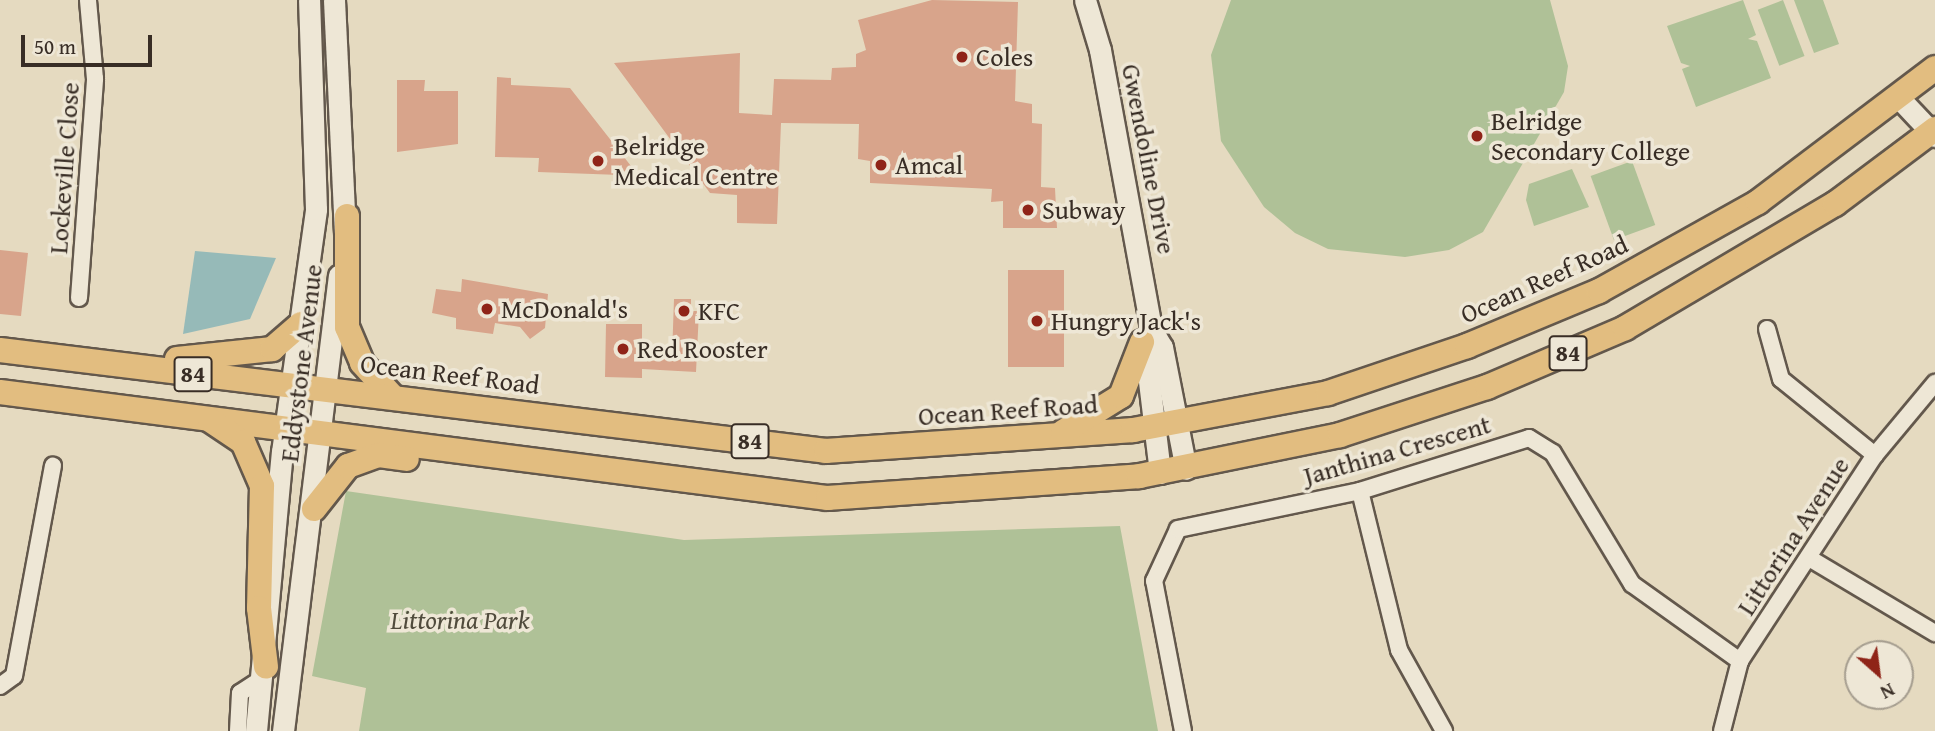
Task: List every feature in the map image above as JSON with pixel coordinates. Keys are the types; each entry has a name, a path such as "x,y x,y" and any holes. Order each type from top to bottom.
{"main road":[{"name":"Eddystone Avenue","path":"256,731 264,672 285,428 316,209 309,0"},
{"name":"Eddystone Avenue","path":"283,731 314,509 323,389 347,216 334,0"},
{"name":"Gwendoline Drive","path":"1085,0 1100,50 1147,336 1160,473"},
{"name":"Ocean Reef Road","path":"0,350 825,451 1047,440 1179,424 1328,393 1575,302 1758,202 1900,99 1935,68"},
{"path":"1900,99 1934,133"},
{"name":"84","path":"0,392 319,432 645,478 828,498 1160,473 1340,435 1488,387 1625,328 1824,211 1934,133"},
{"path":"316,209 325,176 343,161"},
{"path":"347,216 347,327 362,363 393,397"},
{"path":"64,359 219,359 272,349 301,324"},
{"path":"1047,440 1110,408 1134,374 1147,336"},
{"name":"Gwendoline Drive","path":"1147,336 1162,347 1186,469"},
{"path":"204,417 243,442 262,486 258,608 264,672 288,699"},
{"path":"314,509 348,466 379,455 550,477 645,478"}],"street":[{"name":"Lockeville Close","path":"79,298 95,79 88,0"},
{"path":"1767,330 1781,379 1875,455"},
{"name":"Littorina Avenue","path":"1722,731 1740,661 1875,455 1935,383"},
{"name":"Janthina Crescent","path":"1184,731 1154,581 1178,529 1360,491 1529,438 1553,453 1632,584 1740,661"},
{"path":"0,686 14,676 52,466"},
{"path":"1360,491 1399,650 1444,731"},
{"path":"1809,558 1935,633"},
{"path":"238,731 240,693 264,672"}],"green space":[{"path":"1231,0 1550,0 1568,66 1564,92 1483,232 1449,250 1405,257 1328,249 1295,233 1264,207 1221,141 1211,55"},
{"path":"1743,0 1756,35 1748,39 1757,41 1771,78 1696,107 1682,69 1690,66 1681,63 1667,26"},
{"path":"1783,0 1805,56 1779,66 1758,10"},
{"path":"1794,0 1823,0 1839,44 1814,53"},
{"path":"1632,161 1655,225 1614,240 1591,176"},
{"path":"1572,169 1589,207 1534,226 1526,200 1529,184"},
{"name":"Littorina Park","path":"346,491 684,540 1120,526 1158,731 359,731 366,688 312,676"}],"water":[{"path":"195,251 276,258 250,319 183,334"}],"building":[{"path":"932,0 1018,2 1015,101 1032,104 1032,123 1042,124 1041,187 1055,188 1057,228 1003,228 1003,201 991,202 992,189 870,183 870,161 858,159 859,124 781,123 777,224 737,223 737,195 710,193 614,63 740,53 739,113 772,115 774,79 831,80 832,68 856,67 856,54 866,50 858,20"},
{"path":"497,77 511,78 511,85 570,88 631,166 620,175 538,172 539,158 495,157"},
{"path":"397,80 425,80 424,91 458,91 458,144 397,152"},
{"path":"0,250 28,253 21,316 0,314"},
{"path":"1008,270 1064,270 1064,367 1008,367"},
{"path":"462,279 548,294 545,328 530,339 520,327 495,323 493,334 456,329 456,318 432,313 436,289 461,292"},
{"path":"674,299 691,299 691,311 699,311 696,372 642,369 642,378 605,377 606,324 642,324 642,355 672,356"}],"place":[{"name":"Coles","path":"962,57"},
{"name":"Belridge Secondary College","path":"1477,136"},
{"name":"Belridge Medical Centre","path":"598,161"},
{"name":"Amcal","path":"881,165"},
{"name":"Subway","path":"1028,210"},
{"name":"McDonald's","path":"487,309"},
{"name":"KFC","path":"684,311"},
{"name":"Hungry Jack's","path":"1037,321"},
{"name":"Red Rooster","path":"623,349"}]}
